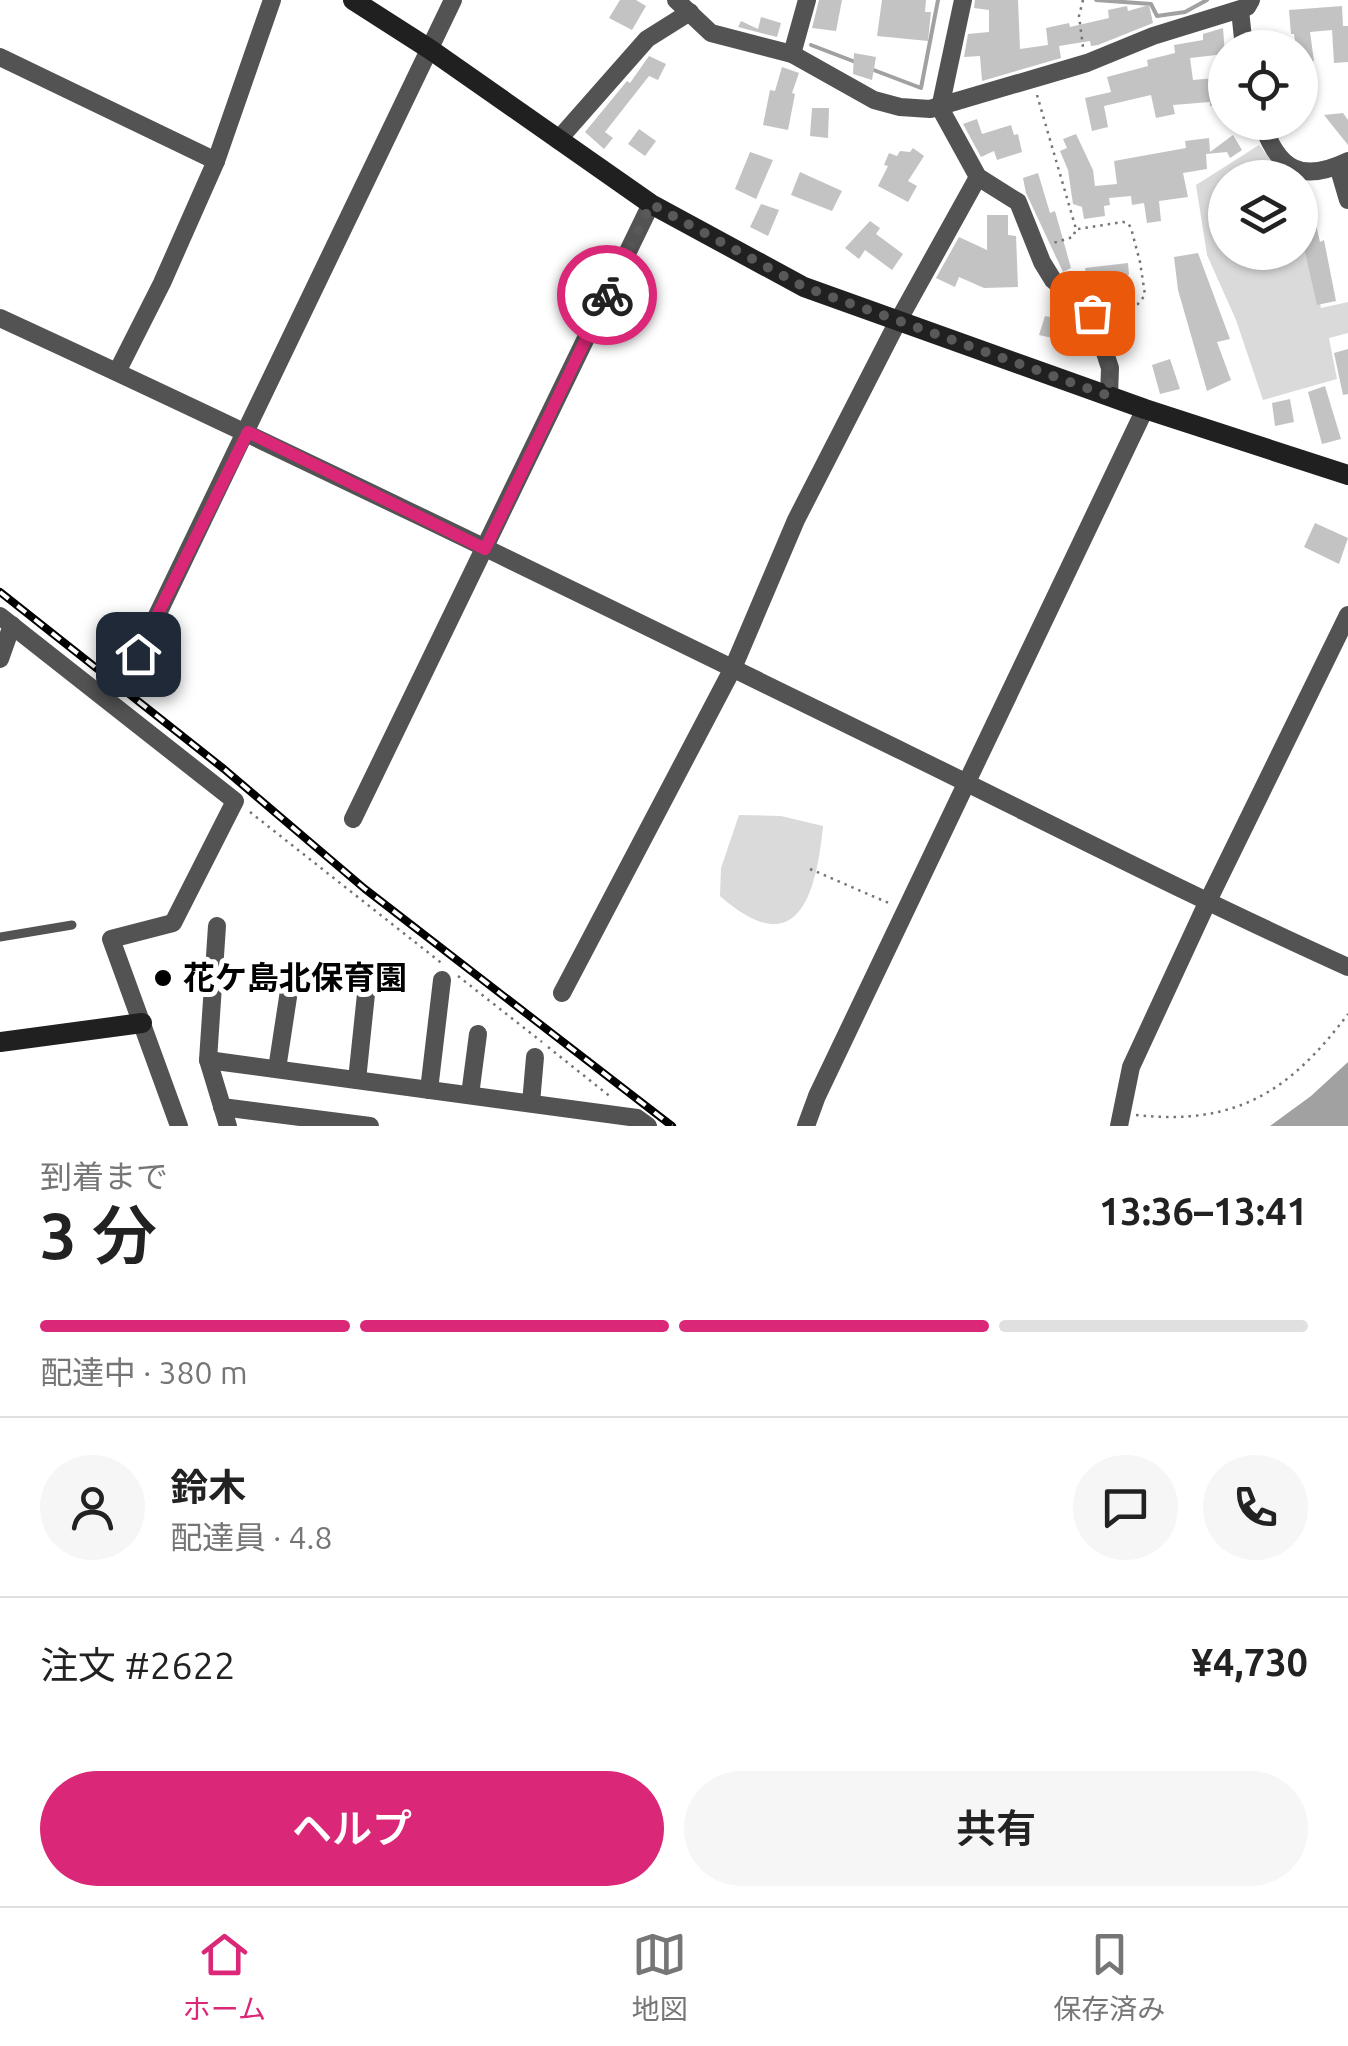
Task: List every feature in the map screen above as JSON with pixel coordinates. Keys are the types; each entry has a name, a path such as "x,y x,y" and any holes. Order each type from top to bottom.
{"street":[{"path":"116,372 162,284 216,161 272,0"},
{"path":"353,0 651,204 804,287 1145,409 1348,475"},
{"path":"138,654 248,432 452,0"},
{"path":"792,54 807,0"},
{"path":"963,0 940,108 978,177 1018,202 1053,280 1092,314 1110,368 1109,396"},
{"path":"558,140 647,39 683,6 711,33 792,54 874,100 900,108 940,108 1086,63 1245,5 1244,30"},
{"path":"0,57 216,161"},
{"path":"1268,140 1292,167 1311,174 1343,163 1348,200"},
{"path":"562,993 732,668 796,520 978,177"},
{"path":"353,819 651,204"},
{"path":"0,318 248,432 1207,903 1348,967"},
{"path":"806,1126 1145,409"},
{"path":"1119,1121 1131,1068 1348,615"},
{"path":"0,659 6,620 235,800 173,922 111,939 180,1126"},
{"path":"217,926 208,1060 228,1126"},
{"path":"429,1090 442,980"},
{"path":"277,1069 290,984"},
{"path":"356,1080 366,994"},
{"path":"0,1042 142,1023"},
{"path":"470,1095 478,1034"},
{"path":"531,1103 535,1057"},
{"path":"208,1060 531,1103 642,1122"},
{"path":"222,1106 300,1121 370,1126"}],"lane":[{"path":"0,937 72,925"}],"path":[{"path":"1083,0 1080,32 1086,63"},
{"path":"1033,79 1076,229 1073,237 1036,248"},
{"path":"1076,229 1128,223 1140,262 1145,295 1138,304 1092,314"},
{"path":"235,800 642,1122"},
{"path":"810,870 906,911"},
{"path":"1119,1121 1211,1121 1270,1096 1302,1068 1348,1014"}],"shaded area":[{"path":"1259,145 1271,160 1235,160"},
{"path":"1208,177 1208,257 1207,255 1196,185"},
{"path":"1214,270 1314,270 1321,308 1348,302 1348,333 1329,338 1337,379 1263,400 1236,320"},
{"path":"739,815 781,816 823,826 815,877 807,897 797,913 784,922 767,923 746,915 720,896 721,868"},
{"path":"1348,1062 1348,1126 1270,1126 1311,1096"}],"building":[{"path":"620,0 636,0 646,6 632,30 609,18"},
{"path":"819,0 842,0 836,31 812,28"},
{"path":"882,0 926,0 925,12 931,12 928,41 877,36"},
{"path":"975,0 1018,0 1020,49 1048,45 1046,28 1109,18 1108,10 1127,6 1128,11 1149,5 1153,23 1098,45 1091,46 1090,41 1059,46 1061,58 982,81 980,56 964,57 968,34 989,32 989,10 974,8"},
{"path":"1342,6 1343,26 1348,26 1348,62 1334,63 1332,30 1291,30 1289,10"},
{"path":"761,17 781,23 777,37 738,27 741,21 758,29"},
{"path":"1208,32 1208,56 1190,58 1193,80 1208,79 1208,102 1173,105 1175,114 1156,118 1151,95 1104,106 1108,127 1092,131 1085,98 1111,92 1107,77 1148,66 1147,60 1175,53 1174,45 1203,40 1203,34"},
{"path":"854,53 876,57 872,80 853,74"},
{"path":"649,56 666,64 658,80 649,76 605,132 613,138 604,149 585,132"},
{"path":"782,67 799,73 792,93 795,94 788,130 763,125 770,90 775,91"},
{"path":"812,108 829,108 828,138 810,136"},
{"path":"1343,113 1348,120 1348,145 1324,115"},
{"path":"977,119 982,134 1011,125 1014,135 1018,134 1022,152 997,160 994,151 981,157 963,124"},
{"path":"639,129 656,141 645,156 628,144"},
{"path":"1076,134 1093,170 1095,186 1117,184 1114,161 1186,148 1185,141 1208,138 1210,152 1226,140 1236,140 1242,150 1230,158 1227,152 1206,154 1207,169 1183,173 1188,197 1159,201 1161,221 1147,223 1144,203 1132,205 1131,196 1109,198 1110,205 1104,206 1105,216 1084,219 1082,207 1073,204 1068,170 1060,151 1067,148 1063,139"},
{"path":"913,148 924,156 908,181 917,186 908,202 878,186 888,166 884,165 889,153 897,156 900,151 910,152"},
{"path":"750,152 773,160 756,199 735,189"},
{"path":"800,172 842,191 832,211 791,195"},
{"path":"1038,173 1050,213 1055,211 1071,268 1063,272 1026,193 1023,178"},
{"path":"761,204 779,210 768,236 750,227"},
{"path":"987,215 1008,215 1008,235 1016,236 1018,287 984,288 959,277 955,287 936,278 959,237 987,250"},
{"path":"870,221 880,228 876,234 903,254 892,270 865,250 859,259 845,248"},
{"path":"1318,233 1320,242 1324,240 1336,301 1317,305 1309,270 1318,270"},
{"path":"1198,253 1230,339 1217,342 1231,380 1207,391 1178,290 1174,257"},
{"path":"1128,263 1129,275 1123,276 1124,292 1103,297 1088,285 1085,268"},
{"path":"1045,316 1083,324 1087,337 1084,345 1039,335"},
{"path":"1348,349 1348,394 1343,395 1334,353"},
{"path":"1170,359 1180,389 1160,394 1152,365"},
{"path":"1325,386 1341,439 1322,444 1308,392"},
{"path":"1290,399 1294,422 1275,426 1272,403"},
{"path":"1315,523 1348,538 1339,564 1304,547"}],"waterway":[{"path":"871,69 921,88 938,0"},
{"path":"1096,0 1151,4 1157,16 1185,12 1207,0"},
{"path":"811,45 858,63"}],"railway":[{"path":"0,592 224,769 365,889 672,1126"}],"way so far":[{"path":"607,295 651,204 804,287 1109,396 1110,368 1092,313"}],"place":[{"name":"花ケ島北保育園","path":"163,978"}],"route":[{"path":"138,654 248,432 485,549 607,295"}]}
